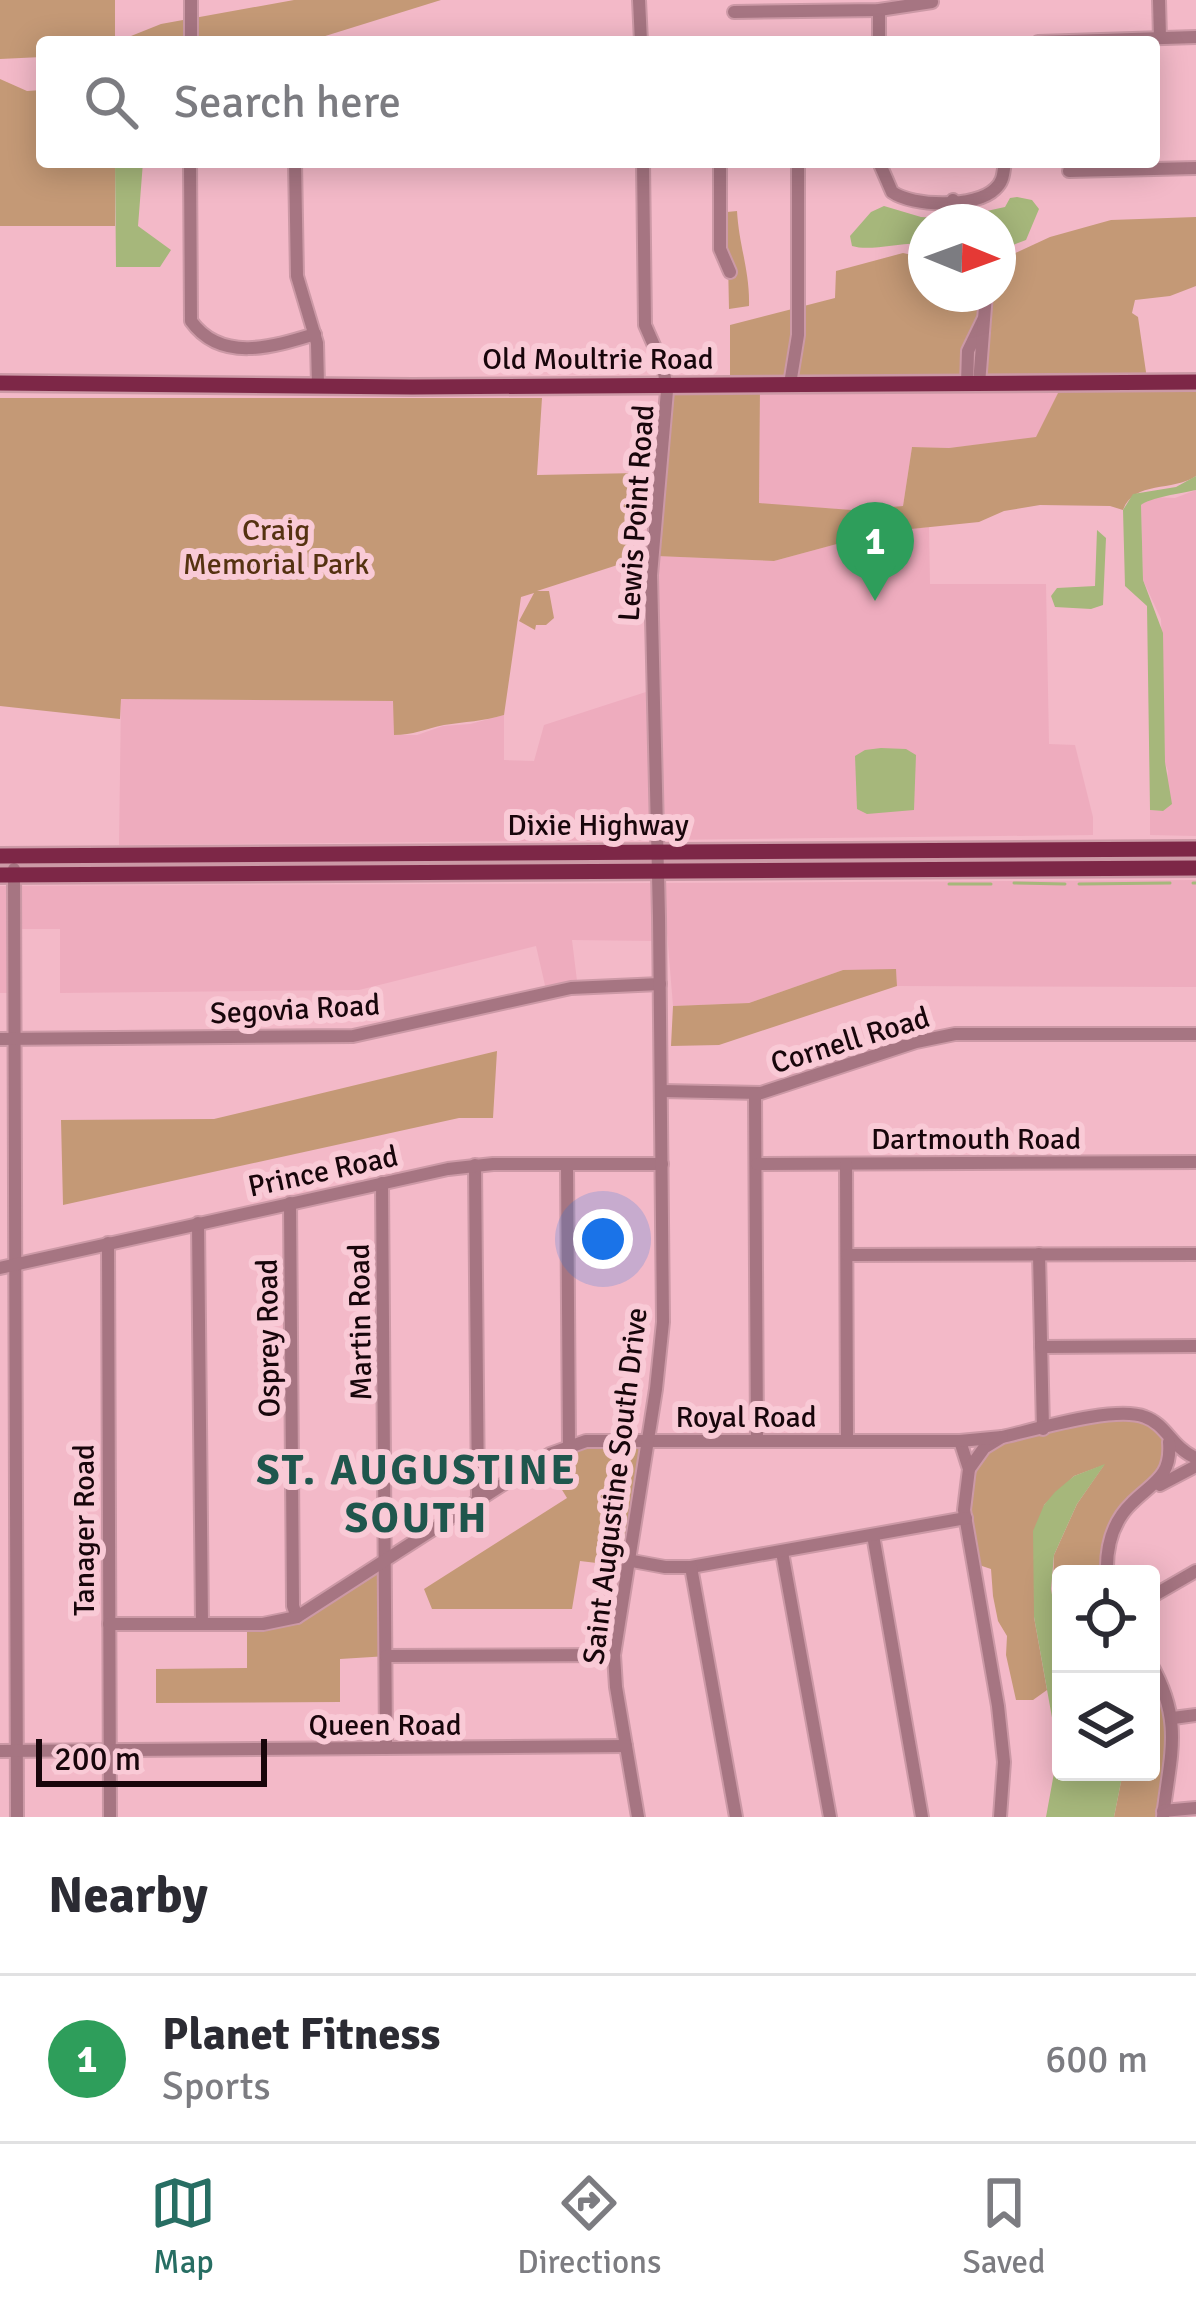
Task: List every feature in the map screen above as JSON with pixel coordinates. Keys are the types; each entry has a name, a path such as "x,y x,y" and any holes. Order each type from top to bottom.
{"main road":[{"name":"Old Moultrie Road","path":"0,383 1196,382"},
{"name":"Dixie Highway","path":"321,864 657,852 1196,849"},
{"name":"Dixie Highway","path":"8,856 476,872 1196,868"},
{"path":"7,875 321,864"}],"street":[{"path":"191,0 191,36"},
{"path":"639,0 641,36"},
{"path":"1160,0 1160,38 1196,37"},
{"path":"734,12 801,6 879,10 932,2"},
{"path":"879,10 879,36"},
{"path":"190,168 191,321 203,338 219,347 276,346 315,334"},
{"path":"296,168 297,276 315,334 318,386"},
{"name":"Lewis Point Road","path":"644,168 645,325 667,386 651,575 658,870"},
{"path":"720,168 721,249 730,272"},
{"path":"790,385 798,335 798,168"},
{"path":"882,168 886,185 899,198 953,200 975,200 995,189 1004,168"},
{"path":"1069,171 1196,168"},
{"path":"953,200 954,204"},
{"path":"973,383 968,351 984,312"},
{"path":"1003,850 1003,869"},
{"path":"8,856 7,1167 15,1263 17,1817"},
{"name":"Saint Augustine South Drive","path":"638,1817 614,1654 663,1322 658,870"},
{"name":"Segovia Road","path":"7,1039 353,1036 571,988 661,984"},
{"name":"Cornell Road","path":"662,1091 755,1094 955,1034 1196,1034"},
{"path":"755,1094 757,1441"},
{"name":"Dartmouth Road","path":"757,1164 1196,1162"},
{"name":"Prince Road","path":"0,1268 475,1165 662,1164"},
{"path":"846,1164 848,1441"},
{"path":"475,1165 478,1500"},
{"path":"567,1165 569,1445"},
{"name":"Martin Road","path":"382,1183 386,1748"},
{"name":"Osprey Road","path":"290,1203 293,1606 297,1616"},
{"path":"199,1223 202,1624"},
{"name":"Tanager Road","path":"107,1243 110,1817"},
{"path":"1039,1254 1043,1429"},
{"path":"848,1255 1196,1254"},
{"path":"1041,1347 1196,1346"},
{"name":"Royal Road","path":"109,1624 274,1623 297,1616 550,1454 593,1441 959,1441 1132,1414 1155,1422 1196,1462"},
{"path":"1000,1817 1004,1762 998,1706 963,1496 969,1469 984,1448 1002,1437"},
{"path":"1147,1492 1167,1469 1168,1439"},
{"path":"959,1441 969,1469"},
{"path":"1107,1565 1108,1546 1131,1504 1196,1462"},
{"path":"627,1560 665,1568 691,1567 966,1518"},
{"path":"873,1535 922,1817"},
{"path":"782,1552 830,1817"},
{"path":"691,1567 736,1817"},
{"path":"1160,1592 1196,1571"},
{"path":"386,1657 614,1654"},
{"path":"1156,1673 1170,1700 1173,1718 1163,1814 1196,1808"},
{"path":"1173,1718 1196,1715"},
{"name":"Queen Road","path":"0,1751 626,1746"}],"shaded area":[{"path":"115,168 143,168 138,226 171,250 160,267 116,267"},
{"path":"1010,198 1032,200 1039,209 1026,240 1016,244 1016,204 1007,204"},
{"path":"884,206 908,213 908,244 852,246 850,236 871,212"},
{"path":"1061,387 1037,438 949,448 912,447 903,506 852,510 759,504 760,389"},
{"path":"1196,476 1196,490 1141,505 1143,580 1163,633 1165,762 1172,804 1163,811 1150,810 1147,606 1125,586 1123,510 1133,494 1176,487"},
{"path":"1196,490 1196,836 1150,835 1150,810 1163,811 1168,771 1161,619 1143,580 1141,505 1152,497 1175,498"},
{"path":"929,527 930,584 1046,584 1049,744 1075,745 1093,835 662,840 656,556 774,561 859,538 895,539 910,529"},
{"path":"1097,530 1106,538 1103,605 1055,607 1051,596 1057,588 1095,586"},
{"path":"649,691 653,840 119,845 121,699 394,701 395,735 417,735 504,715 504,760 534,761 544,725"},
{"path":"881,748 906,749 916,755 914,810 867,814 857,809 855,756"},
{"path":"1196,880 1196,987 897,986 896,970 843,970 749,1003 673,1006 663,883"},
{"path":"654,883 655,941 572,940 578,989 547,994 536,946 359,990 60,993 60,929 14,929 13,993 0,993 0,886"},
{"path":"1105,1464 1077,1504 1054,1555 1052,1718 1034,1617 1033,1531 1044,1505 1074,1476"},
{"path":"1053,1781 1121,1781 1114,1817 1046,1817"}],"green space":[{"path":"0,0 115,0 115,36 36,36 36,57 0,59"},
{"path":"294,0 441,0 325,36 131,36 161,24"},
{"path":"0,79 36,90 36,168 115,168 115,226 0,226"},
{"path":"737,211 749,306 729,309 727,212"},
{"path":"1196,217 1196,286 1170,296 1135,300 1132,313 1138,317 1147,379 730,380 730,325 835,298 836,271 908,254 908,312 1016,312 1016,253 1050,237 1111,220"},
{"path":"1196,386 1196,476 1136,494 1123,510 1040,505 1004,511 979,522 911,529 896,539 859,538 774,561 656,556 672,389 760,389 759,503 852,510 903,506 912,447 949,448 1036,437 1061,387"},
{"name":"Craig Memorial Park","path":"0,398 542,398 537,475 638,473 633,560 537,591 549,591 554,618 546,625 536,625 535,630 519,621 534,593 521,597 504,715 496,717 394,735 393,701 121,699 120,719 0,706"},
{"path":"896,969 897,986 719,1045 671,1046 673,1006 749,1003 843,970"},
{"path":"497,1051 493,1118 459,1118 63,1205 61,1120 214,1119"},
{"path":"1137,1414 1155,1427 1167,1453 1162,1473 1133,1502 1105,1553 1107,1565 1054,1565 1077,1504 1104,1465 1074,1476 1044,1505 1034,1617 1047,1690 1033,1700 1016,1700 991,1569 973,1563 967,1534 968,1471 990,1442"},
{"path":"643,1441 622,1566 580,1561 572,1609 432,1609 424,1589 567,1498 542,1457 570,1443"},
{"path":"384,1560 388,1656 340,1659 340,1702 156,1703 156,1669 247,1668 247,1626 278,1624"},
{"path":"1160,1691 1172,1715 1163,1817 1114,1817 1121,1781 1160,1781"}],"waterway":[{"path":"1014,883 1065,884"},
{"path":"1079,884 1170,883"},
{"path":"949,884 991,884"}],"place":[{"name":"Planet Fitness","path":"875,601"}],"district":[{"name":"ST. AUGUSTINE SOUTH","path":"417,1494"}]}
